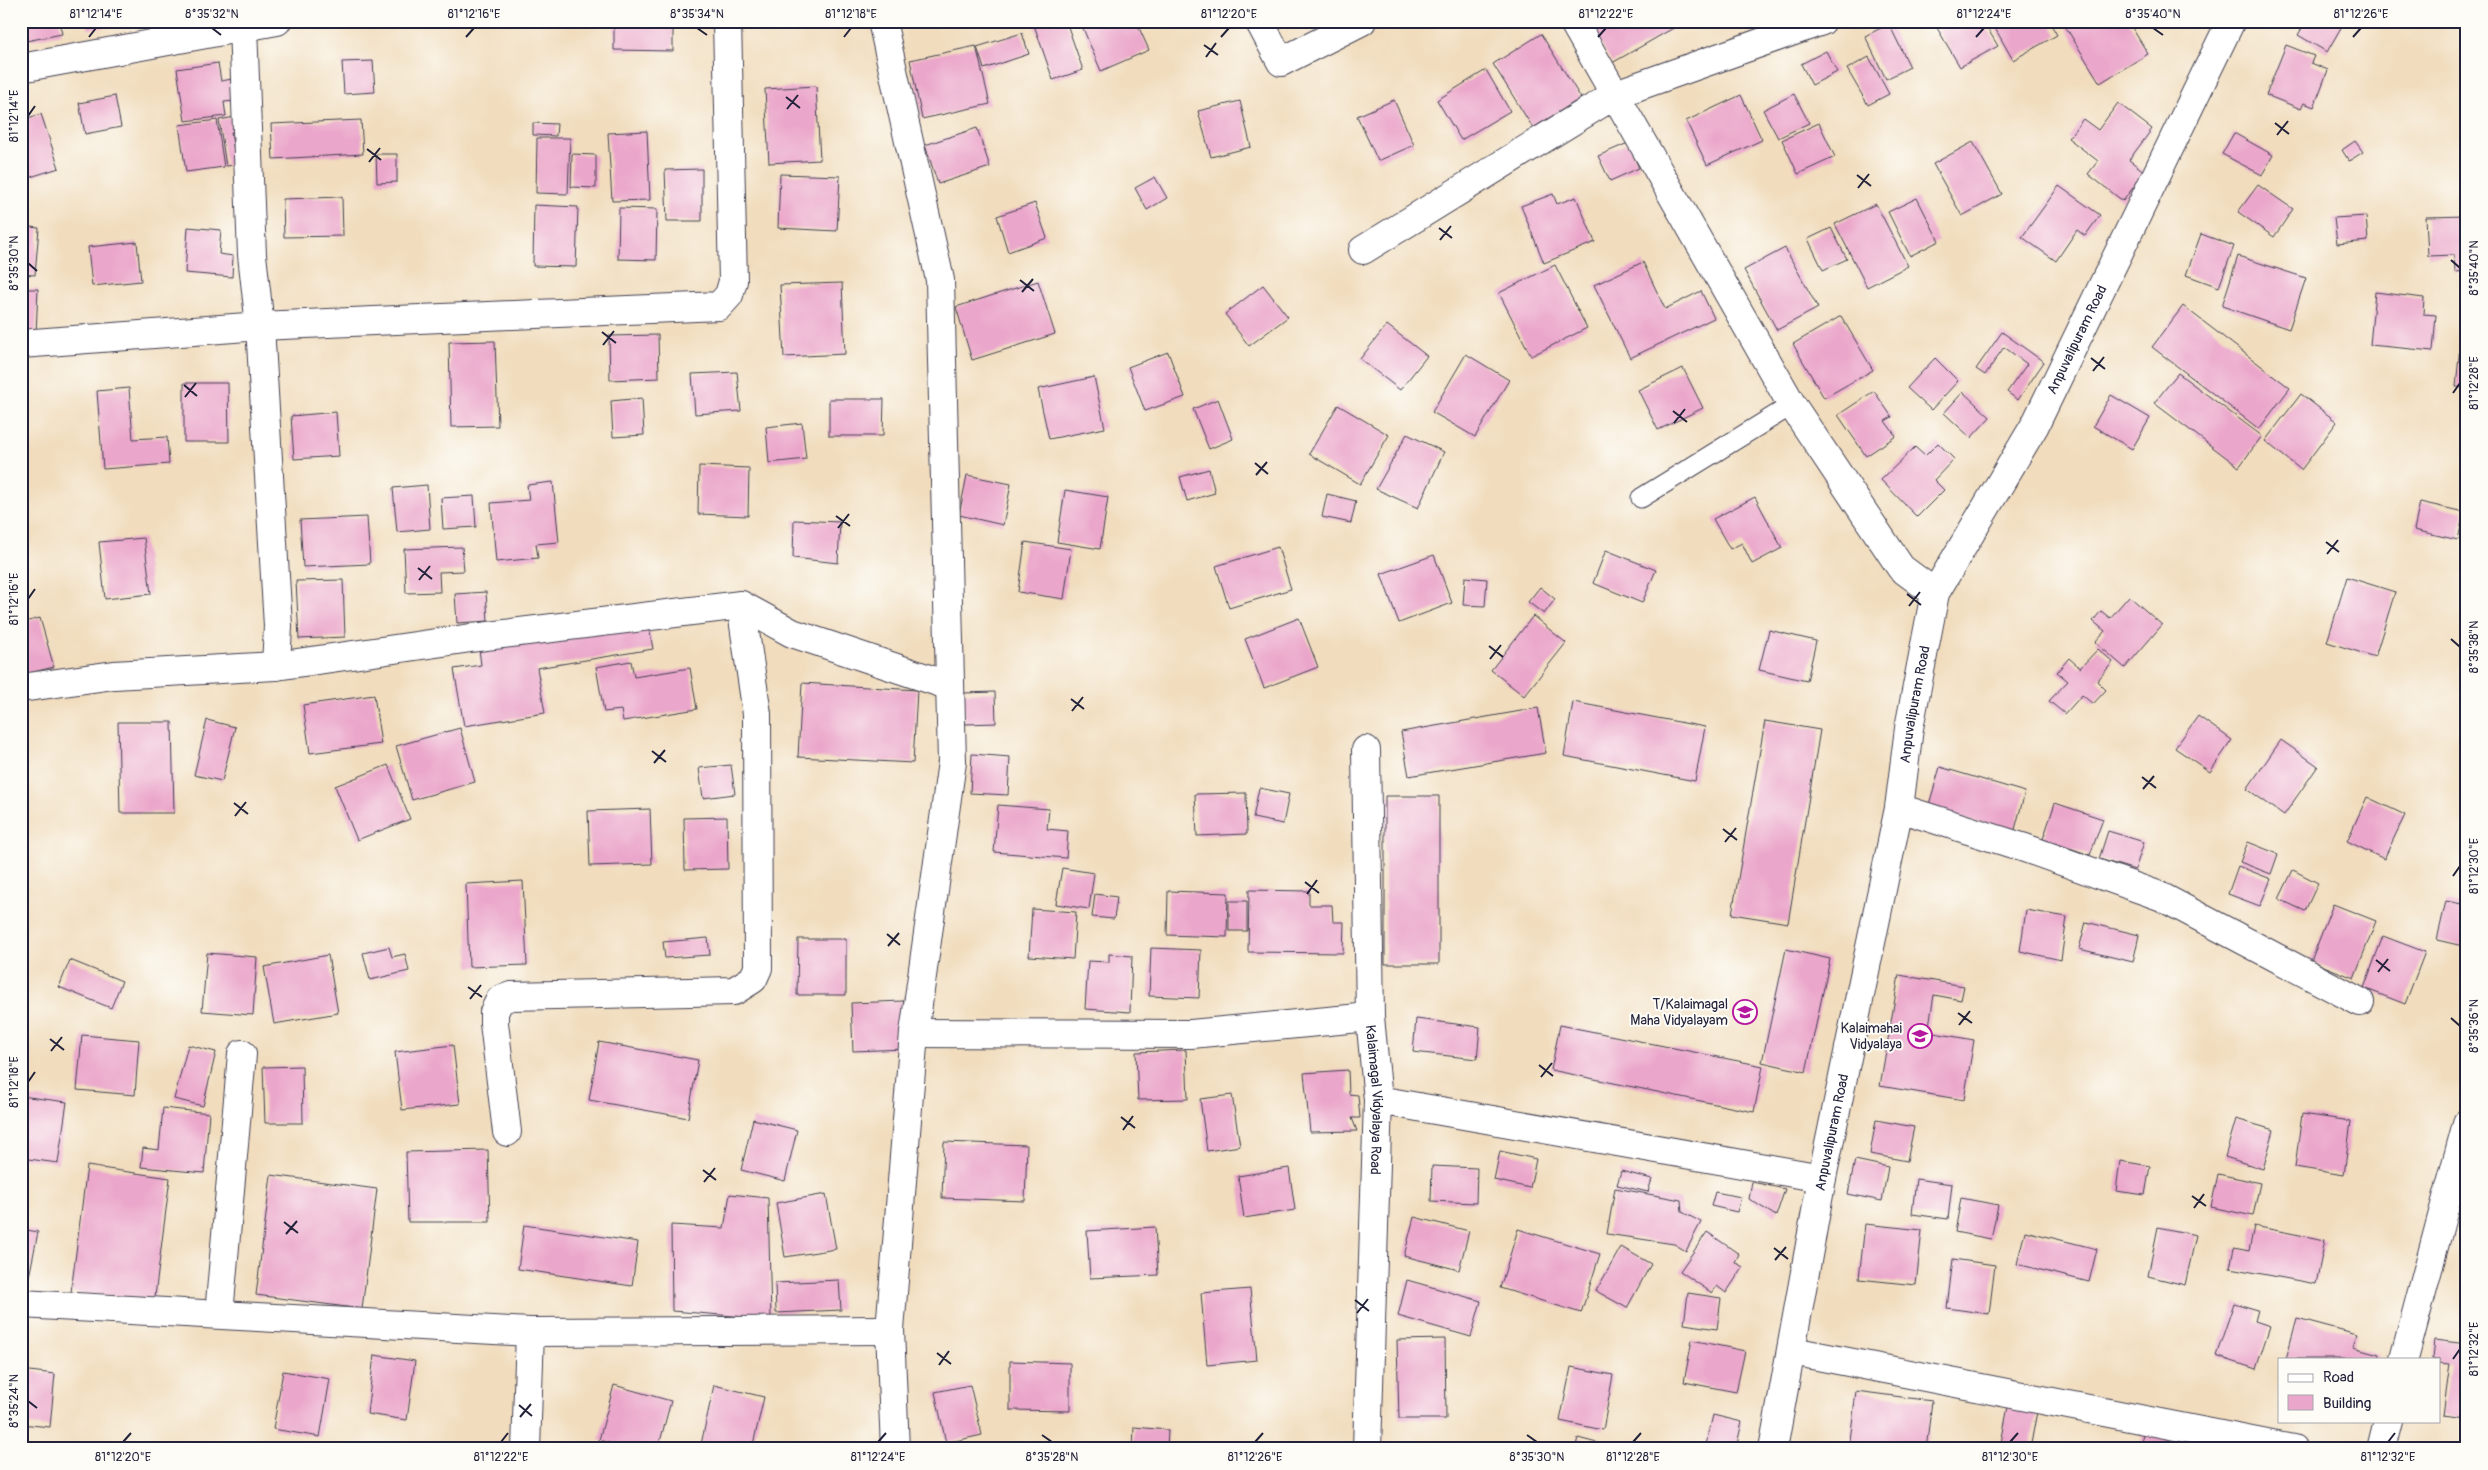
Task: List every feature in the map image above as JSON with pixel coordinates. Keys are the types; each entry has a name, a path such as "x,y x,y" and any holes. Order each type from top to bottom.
{"street":[{"path":"21,68 277,21"},
{"path":"21,344 260,326 720,306 729,295 733,281 727,21"},
{"path":"882,21 940,280 952,762 914,1033 890,1330 894,1449"},
{"path":"1259,21 1281,62 1362,21"},
{"path":"1573,21 1792,405 1901,568 1935,593"},
{"path":"1363,250 1616,94 1822,21"},
{"name":"Anpuvalipuram Road","path":"1773,1449 1822,1178 1899,808 1908,728 1935,593 2035,425 2231,21"},
{"path":"243,28 252,255 260,326 278,626 276,666"},
{"path":"21,688 114,675 276,666 471,638 741,605 792,633 950,686"},
{"path":"508,1132 494,1023 494,1012 500,1000 511,996 734,992 753,979 758,968 757,714 741,605"},
{"name":"Kalaimagal Vidyalaya Road","path":"1366,750 1370,1017 1378,1100 1367,1449"},
{"path":"1899,808 2022,847 2160,896 2360,1002"},
{"path":"914,1033 1191,1034 1370,1017"},
{"path":"220,1314 242,1054"},
{"path":"1378,1100 1822,1178"},
{"path":"2404,1358 2467,1123"},
{"path":"21,1304 530,1332 890,1330"},
{"path":"526,1449 530,1332"},
{"path":"1792,1351 2293,1449"},
{"path":"2381,1449 2388,1422"}],"lane":[{"path":"1641,498 1792,405"}],"building":[{"path":"21,21 59,21 62,34 21,42"},
{"path":"87,21 136,21 137,24 88,29"},
{"path":"614,21 673,21 673,51 614,50"},
{"path":"1066,21 1083,70 1053,80 1033,22"},
{"path":"1080,21 1136,21 1149,50 1101,71"},
{"path":"1588,21 1674,21 1677,26 1612,63"},
{"path":"1933,21 1983,21 1998,46 1960,67"},
{"path":"1991,21 2049,21 2057,35 2013,60"},
{"path":"2062,21 2128,21 2148,54 2100,83"},
{"path":"2306,21 2338,21 2343,24 2327,52 2298,35"},
{"path":"1889,24 1910,67 1886,79 1865,36"},
{"path":"1022,33 1029,54 984,69 977,47"},
{"path":"1541,34 1581,98 1533,128 1493,64"},
{"path":"2286,45 2314,56 2311,63 2328,70 2314,107 2304,103 2301,109 2266,95"},
{"path":"976,46 990,104 922,119 910,60"},
{"path":"1826,51 1837,72 1812,85 1801,64"},
{"path":"1869,57 1889,94 1868,105 1847,69"},
{"path":"373,61 375,92 344,94 342,62"},
{"path":"218,63 221,81 232,79 235,101 224,102 226,116 185,121 177,69"},
{"path":"1486,70 1510,111 1461,140 1437,100"},
{"path":"816,86 820,160 769,163 765,89"},
{"path":"1794,94 1809,123 1778,138 1763,110"},
{"path":"1741,95 1762,140 1707,165 1686,121"},
{"path":"115,96 121,127 85,134 79,103"},
{"path":"1394,100 1414,145 1378,161 1357,116"},
{"path":"1240,101 1251,147 1211,157 1198,111"},
{"path":"2118,103 2152,129 2129,160 2145,172 2123,201 2088,174 2098,161 2068,138 2083,119 2098,130"},
{"path":"41,114 59,168 21,180 21,120"},
{"path":"235,117 237,131 231,132 236,165 226,166 219,120"},
{"path":"217,120 224,167 186,172 179,125"},
{"path":"361,120 363,154 273,159 271,124"},
{"path":"533,123 557,124 556,136 533,135"},
{"path":"1819,123 1835,157 1798,174 1782,140"},
{"path":"977,128 990,167 938,184 925,145"},
{"path":"647,131 650,200 612,201 608,133"},
{"path":"2234,133 2273,155 2262,175 2222,154"},
{"path":"537,138 570,138 568,194 536,193"},
{"path":"2355,141 2363,152 2349,161 2342,150"},
{"path":"1973,142 2002,194 1962,216 1933,164"},
{"path":"1628,143 1639,168 1610,181 1598,156"},
{"path":"376,154 397,154 397,182 377,183"},
{"path":"572,154 596,155 596,188 571,187"},
{"path":"702,169 702,221 667,221 665,170"},
{"path":"780,174 840,176 837,231 778,228"},
{"path":"1155,177 1167,198 1147,210 1135,188"},
{"path":"2258,185 2293,209 2274,237 2238,212"},
{"path":"2059,186 2100,215 2085,236 2077,230 2056,261 2022,237"},
{"path":"1553,194 1557,204 1576,197 1595,242 1544,263 1521,206"},
{"path":"342,197 343,236 284,237 283,199"},
{"path":"1917,198 1939,241 1910,256 1888,212"},
{"path":"1035,203 1047,238 1008,252 997,216"},
{"path":"1876,204 1908,266 1867,287 1835,224"},
{"path":"534,205 578,207 576,267 533,266"},
{"path":"619,208 657,209 656,260 618,259"},
{"path":"2366,216 2368,241 2337,244 2334,218"},
{"path":"2467,216 2467,271 2455,272 2454,255 2428,256 2426,217"},
{"path":"21,226 39,228 35,275 21,274"},
{"path":"188,227 221,230 219,254 233,256 232,277 185,273"},
{"path":"1831,228 1847,259 1823,270 1808,239"},
{"path":"2201,234 2234,246 2219,287 2186,275"},
{"path":"137,242 141,281 92,286 88,247"},
{"path":"1785,248 1818,308 1777,330 1744,270"},
{"path":"2238,256 2306,278 2289,329 2222,306"},
{"path":"1643,262 1665,309 1701,291 1714,318 1630,358 1594,285"},
{"path":"1555,265 1587,328 1531,356 1499,293"},
{"path":"1038,281 1055,334 972,360 956,307"},
{"path":"842,283 845,354 784,357 780,285"},
{"path":"1263,285 1288,317 1249,346 1225,314"},
{"path":"21,289 38,289 36,334 21,333"},
{"path":"2375,292 2424,298 2423,314 2436,315 2433,351 2370,345"},
{"path":"2183,306 2290,388 2259,429 2152,347"},
{"path":"2463,315 2467,316 2467,388 2456,387"},
{"path":"1841,316 1873,370 1824,398 1793,344"},
{"path":"1387,325 1427,356 1400,390 1360,359"},
{"path":"2002,332 2044,362 2018,400 2007,392 2027,364 2004,347 1985,375 1976,369"},
{"path":"658,335 659,378 610,380 609,336"},
{"path":"495,341 498,426 451,427 449,342"},
{"path":"1168,352 1185,397 1145,411 1128,367"},
{"path":"1466,354 1509,380 1475,437 1432,412"},
{"path":"1935,358 1958,381 1931,410 1907,388"},
{"path":"1683,368 1703,408 1658,430 1638,390"},
{"path":"737,372 741,411 695,414 692,374"},
{"path":"2178,373 2262,436 2239,467 2154,403"},
{"path":"1094,377 1105,428 1049,439 1038,389"},
{"path":"184,383 228,383 229,442 184,442"},
{"path":"129,388 133,439 167,437 169,464 103,469 97,391"},
{"path":"1874,391 1892,417 1885,421 1896,436 1866,456 1838,415"},
{"path":"1963,392 1990,417 1971,438 1944,413"},
{"path":"2301,394 2337,422 2301,470 2265,441"},
{"path":"2111,395 2150,418 2132,449 2093,426"},
{"path":"642,398 644,435 613,437 611,401"},
{"path":"829,399 884,399 883,436 829,436"},
{"path":"1218,399 1233,439 1209,449 1193,409"},
{"path":"1338,405 1389,435 1360,484 1309,454"},
{"path":"336,412 339,456 294,459 291,416"},
{"path":"802,423 806,459 769,463 766,427"},
{"path":"1407,434 1444,452 1418,508 1376,489"},
{"path":"1938,443 1954,459 1934,480 1944,490 1917,517 1881,480 1915,447 1925,456"},
{"path":"699,466 749,468 748,516 698,514"},
{"path":"1209,469 1215,493 1187,501 1180,477"},
{"path":"967,475 1011,484 1003,525 959,515"},
{"path":"553,482 559,542 536,544 538,558 496,562 491,503 529,500 527,485"},
{"path":"427,485 430,529 397,532 393,488"},
{"path":"1065,490 1108,497 1100,549 1057,542"},
{"path":"1327,494 1356,501 1351,523 1322,517"},
{"path":"474,496 476,527 443,529 441,498"},
{"path":"1755,497 1782,548 1752,564 1742,543 1730,549 1713,519"},
{"path":"2420,502 2464,512 2458,540 2414,530"},
{"path":"367,517 370,564 303,567 300,520"},
{"path":"794,520 840,522 838,563 793,558"},
{"path":"144,538 151,594 105,599 99,542"},
{"path":"1025,542 1071,549 1064,599 1018,592"},
{"path":"462,547 464,571 439,572 440,592 406,593 404,549"},
{"path":"1278,547 1291,589 1229,608 1216,566"},
{"path":"1606,550 1656,570 1642,603 1593,583"},
{"path":"1434,555 1452,603 1399,623 1381,574"},
{"path":"1465,577 1487,579 1485,606 1463,605"},
{"path":"2347,577 2395,592 2375,657 2327,642"},
{"path":"343,580 345,637 299,639 296,581"},
{"path":"1540,587 1555,599 1544,614 1528,602"},
{"path":"486,592 488,621 457,623 455,594"},
{"path":"2129,596 2162,625 2125,668 2095,642 2105,631 2093,621 2101,611 2110,618"},
{"path":"1533,616 1566,643 1524,696 1491,670"},
{"path":"40,618 54,667 25,674 21,659 21,623"},
{"path":"1299,618 1318,667 1264,688 1245,639"},
{"path":"648,621 653,649 537,668 545,713 464,726 454,669 481,665 479,649"},
{"path":"1769,630 1816,641 1807,681 1759,670"},
{"path":"2098,649 2113,662 2097,681 2106,690 2093,704 2082,695 2065,714 2049,701 2068,681 2057,672 2069,658 2080,668"},
{"path":"631,661 634,677 690,668 697,709 623,721 621,710 604,712 596,667"},
{"path":"802,683 917,690 913,763 798,757"},
{"path":"995,692 996,723 965,724 963,693"},
{"path":"374,695 381,744 310,753 303,705"},
{"path":"1573,702 1705,727 1695,781 1564,756"},
{"path":"1538,708 1546,753 1409,776 1401,732"},
{"path":"2198,716 2232,740 2210,772 2175,748"},
{"path":"207,720 235,727 222,781 194,775"},
{"path":"1765,721 1820,730 1788,923 1732,914"},
{"path":"118,722 172,722 174,813 120,813"},
{"path":"460,728 475,782 412,800 396,746"},
{"path":"2281,740 2318,766 2284,815 2247,789"},
{"path":"972,754 1010,757 1008,795 970,793"},
{"path":"388,765 410,819 357,840 335,786"},
{"path":"731,765 735,794 703,798 699,768"},
{"path":"1940,767 2025,792 2014,833 1928,808"},
{"path":"1259,788 1289,794 1283,824 1253,818"},
{"path":"1246,793 1247,834 1197,836 1195,794"},
{"path":"1385,796 1439,796 1439,964 1385,964"},
{"path":"2367,797 2405,815 2384,859 2347,841"},
{"path":"2055,803 2103,819 2090,855 2043,839"},
{"path":"998,805 1049,809 1047,829 1068,831 1066,858 994,852"},
{"path":"650,809 652,864 590,866 588,811"},
{"path":"727,817 728,869 685,870 684,818"},
{"path":"2108,831 2144,842 2135,870 2099,859"},
{"path":"2248,842 2278,854 2271,874 2240,862"},
{"path":"2238,866 2271,879 2260,906 2228,894"},
{"path":"1062,868 1094,873 1089,909 1056,904"},
{"path":"2293,870 2318,883 2305,911 2279,899"},
{"path":"523,881 527,965 469,967 466,884"},
{"path":"1249,890 1309,891 1309,905 1332,905 1333,922 1344,922 1343,953 1248,952"},
{"path":"1168,891 1228,893 1227,937 1167,935"},
{"path":"1095,894 1117,897 1114,919 1092,917"},
{"path":"1229,901 1247,901 1247,931 1229,931"},
{"path":"2446,901 2467,905 2467,947 2437,940"},
{"path":"2333,904 2376,921 2354,978 2311,961"},
{"path":"1032,909 1076,912 1073,959 1029,956"},
{"path":"2026,910 2067,917 2061,960 2020,951"},
{"path":"2086,922 2139,935 2133,962 2079,949"},
{"path":"2383,936 2425,952 2405,1004 2364,988"},
{"path":"708,938 710,955 665,958 663,942"},
{"path":"798,939 846,939 846,995 797,995"},
{"path":"389,947 392,957 405,954 409,971 370,980 363,953"},
{"path":"1151,948 1201,950 1199,998 1149,996"},
{"path":"1786,949 1830,959 1806,1072 1762,1062"},
{"path":"207,953 257,957 253,1015 202,1011"},
{"path":"1109,954 1132,956 1130,1012 1085,1009 1088,961 1109,962"},
{"path":"328,955 338,1013 274,1024 264,967"},
{"path":"70,960 122,981 111,1008 59,987"},
{"name":"Kalaimahai Vidyalaya","path":"1899,975 1964,986 1961,1000 1934,995 1928,1032 1974,1040 1964,1100 1880,1086"},
{"path":"904,1001 906,1049 853,1051 851,1003"},
{"path":"1416,1019 1480,1027 1477,1059 1413,1052"},
{"path":"1560,1025 1763,1066 1754,1112 1551,1070"},
{"path":"82,1035 139,1040 135,1095 77,1090"},
{"path":"599,1042 698,1060 688,1118 589,1100"},
{"path":"188,1045 216,1052 203,1106 174,1099"},
{"path":"453,1045 460,1104 402,1110 395,1052"},
{"path":"1186,1050 1188,1099 1138,1100 1136,1052"},
{"path":"302,1066 303,1123 265,1123 263,1067"},
{"path":"1348,1070 1349,1094 1358,1095 1360,1118 1352,1118 1357,1131 1310,1132 1304,1073"},
{"path":"1232,1095 1240,1146 1207,1151 1200,1099"},
{"path":"21,1096 67,1102 58,1163 21,1158"},
{"path":"163,1108 209,1113 204,1173 141,1167 143,1148 159,1150"},
{"path":"2302,1114 2351,1121 2344,1175 2295,1167"},
{"path":"753,1119 797,1130 785,1181 741,1170"},
{"path":"2236,1119 2274,1130 2263,1169 2225,1157"},
{"path":"1876,1120 1914,1127 1907,1161 1870,1154"},
{"path":"944,1142 1027,1145 1025,1201 942,1198"},
{"path":"488,1150 490,1222 408,1222 406,1152"},
{"path":"1500,1151 1536,1159 1530,1188 1494,1180"},
{"path":"1855,1160 1888,1167 1882,1201 1848,1194"},
{"path":"2120,1161 2150,1166 2145,1195 2116,1191"},
{"path":"87,1166 170,1178 154,1304 71,1292"},
{"path":"1432,1166 1477,1168 1476,1203 1431,1201"},
{"path":"1289,1168 1295,1210 1244,1218 1238,1176"},
{"path":"1621,1171 1652,1179 1648,1192 1617,1185"},
{"path":"2218,1174 2260,1183 2253,1216 2211,1207"},
{"path":"271,1175 377,1189 362,1309 256,1295"},
{"path":"1916,1179 1952,1184 1948,1219 1912,1214"},
{"path":"1752,1182 1785,1189 1776,1216 1749,1199"},
{"path":"1615,1188 1681,1200 1682,1212 1701,1222 1686,1251 1674,1244 1607,1234"},
{"path":"1715,1192 1741,1197 1737,1212 1711,1206"},
{"path":"730,1194 768,1198 771,1319 672,1311 671,1225 724,1228"},
{"path":"826,1194 836,1249 785,1257 776,1203"},
{"path":"1961,1198 1998,1205 1991,1239 1955,1232"},
{"path":"1414,1217 1469,1231 1459,1270 1404,1256"},
{"path":"1865,1224 1922,1230 1916,1285 1859,1279"},
{"path":"524,1225 638,1242 632,1286 518,1269"},
{"path":"2254,1226 2325,1240 2316,1284 2230,1268 2234,1248 2249,1251"},
{"path":"1155,1227 1158,1275 1090,1278 1087,1231"},
{"path":"2158,1227 2196,1235 2185,1285 2148,1276"},
{"path":"21,1229 38,1232 27,1287 21,1286"},
{"path":"1518,1229 1600,1254 1581,1313 1500,1288"},
{"path":"2025,1231 2097,1249 2089,1282 2017,1264"},
{"path":"1707,1232 1739,1254 1735,1262 1743,1267 1726,1293 1717,1286 1712,1293 1680,1271"},
{"path":"1621,1247 1651,1264 1627,1308 1596,1291"},
{"path":"1953,1259 1995,1265 1989,1314 1947,1308"},
{"path":"839,1280 841,1310 776,1313 775,1283"},
{"path":"1407,1280 1481,1301 1471,1337 1398,1316"},
{"path":"1250,1289 1257,1360 1207,1365 1201,1293"},
{"path":"1688,1293 1721,1298 1717,1329 1684,1324"},
{"path":"2234,1303 2258,1310 2255,1321 2270,1326 2256,1369 2216,1356"},
{"path":"2297,1318 2357,1334 2353,1347 2379,1354 2378,1358 2286,1358"},
{"path":"1445,1339 1446,1419 1399,1419 1397,1340"},
{"path":"1692,1340 1745,1351 1736,1392 1684,1382"},
{"path":"2434,1340 2467,1344 2467,1418 2443,1415 2450,1364 2440,1363 2440,1358 2432,1358"},
{"path":"374,1355 415,1361 407,1420 367,1414"},
{"path":"1010,1361 1070,1363 1070,1411 1010,1410"},
{"path":"1571,1367 1613,1375 1603,1430 1560,1421"},
{"path":"21,1370 55,1374 50,1427 21,1424"},
{"path":"283,1371 330,1379 320,1437 273,1429"},
{"path":"614,1385 671,1401 658,1449 629,1449 599,1440"},
{"path":"714,1385 764,1397 752,1449 700,1449"},
{"path":"970,1385 982,1435 946,1443 935,1392"},
{"path":"1856,1391 1932,1401 1926,1449 1849,1449"},
{"path":"2009,1401 2038,1406 2030,1449 2000,1448"},
{"path":"1713,1415 1742,1422 1736,1449 1705,1449"},
{"path":"2145,1426 2171,1433 2168,1449 2139,1449"},
{"path":"1134,1427 1168,1430 1167,1449 1133,1449"},
{"path":"1578,1438 1616,1448 1616,1449 1575,1449"},
{"path":"1029,1443 1029,1449 963,1449 963,1447"}],"place":[{"name":"T/Kalaimagal Maha Vidyalayam","path":"1745,1012"},
{"name":"Kalaimahai Vidyalaya","path":"1920,1036"}]}
